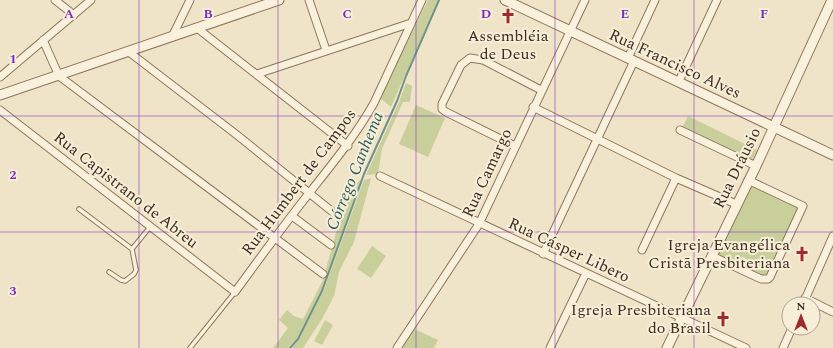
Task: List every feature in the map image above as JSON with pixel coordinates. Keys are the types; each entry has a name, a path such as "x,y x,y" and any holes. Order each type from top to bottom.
{"street":[{"path":"55,0 74,14"},
{"path":"0,77 91,0"},
{"path":"172,37 190,0"},
{"path":"0,95 279,0"},
{"path":"309,0 326,50"},
{"name":"Rua Humbert de Campos","path":"235,292 310,192 348,146 374,103 422,0"},
{"name":"Rua Francisco Alves","path":"507,0 570,32 774,126 833,155"},
{"name":"Rua Camargo","path":"397,348 479,224 541,90 585,0"},
{"path":"543,254 597,140 655,0"},
{"path":"679,82 717,0"},
{"name":"Rua Dráusio","path":"668,348 736,204 756,166 832,0"},
{"path":"257,74 411,23"},
{"path":"196,28 348,146"},
{"path":"43,40 58,76 274,239 323,274"},
{"path":"129,52 310,192 339,217"},
{"path":"515,146 446,112 442,109 442,104 461,64 470,58 483,60 541,90"},
{"path":"533,107 676,178 736,204"},
{"name":"Rua Capistrano de Abreu","path":"0,110 235,292"},
{"path":"680,130 756,166"},
{"name":"Rua Cásper Libero","path":"380,176 479,224 746,348"},
{"path":"642,250 676,178"},
{"path":"712,256 761,279 767,279 770,277 803,206 748,180"},
{"path":"292,216 331,245"},
{"path":"806,296 833,236"},
{"path":"550,348 586,274"},
{"path":"821,307 833,312"},
{"path":"782,348 788,336"}],"lane":[{"path":"79,209 132,249 136,270 134,274 125,281 109,272"},
{"path":"132,249 150,226"},
{"path":"190,348 235,292"}],"green space":[{"path":"428,0 438,0 391,107 380,98"},
{"path":"406,83 412,86 410,102 403,102 382,149 378,174 366,175 399,102"},
{"path":"416,105 445,118 428,157 399,144"},
{"path":"688,116 757,150 751,162 682,128"},
{"path":"371,178 354,242 339,272 334,296 322,319 303,348 292,348 299,339 323,292 364,180"},
{"path":"361,180 325,283 308,319 297,338 288,348 273,348 288,328 279,320 287,310 294,316 303,319 323,280 340,218 347,206 350,188"},
{"path":"750,187 758,187 801,207 767,279 715,255"},
{"path":"372,246 386,256 371,278 357,269"},
{"path":"325,320 333,325 322,345 314,341"},
{"path":"414,329 438,340 434,348 400,348"}],"waterway":[{"name":"Córrego Canhema","path":"290,348 298,339 322,291 364,174 397,101 406,76 439,0"}],"place":[{"name":"Assembléia de Deus","path":"508,16"},
{"name":"Igreja Evangélica Cristã Presbiteriana","path":"802,254"},
{"name":"Igreja Presbiteriana do Brasil","path":"723,319"}]}
